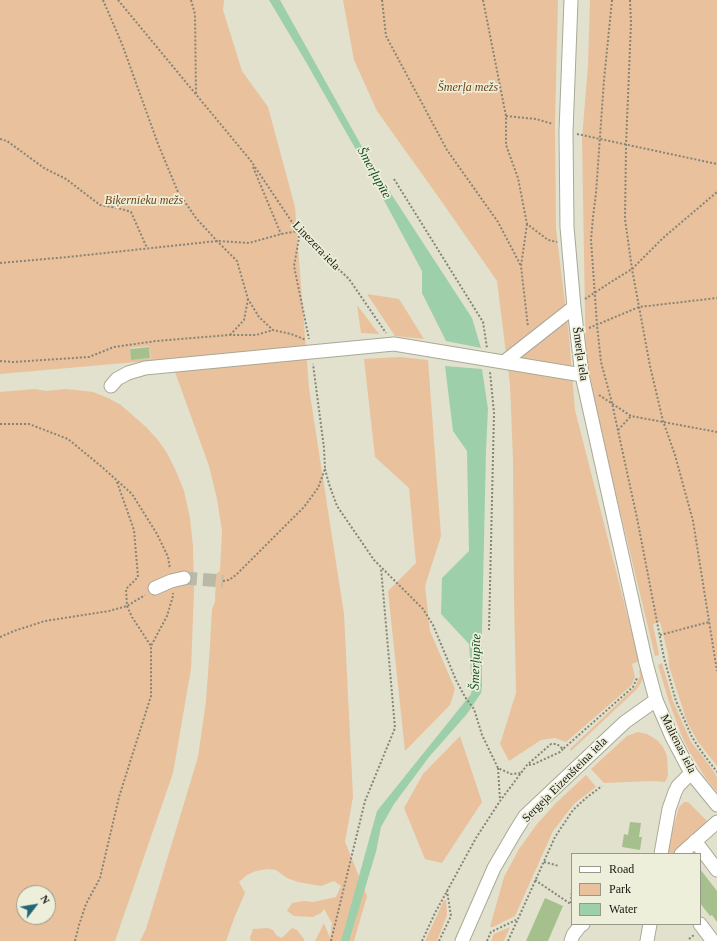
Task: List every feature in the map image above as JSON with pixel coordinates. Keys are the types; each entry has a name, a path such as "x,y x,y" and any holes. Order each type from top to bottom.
{"street":[{"name":"Šmerļa iela","path":"571,0 566,132 567,227 582,375 644,655 656,700"},
{"path":"504,362 574,307"},
{"path":"111,386 118,378 128,373 145,368 394,344 582,375"},
{"path":"155,588 171,581 184,578"},
{"name":"Malienas iela","path":"656,700 672,737 691,773 717,805"},
{"name":"Sergeja Eizenšteina iela","path":"462,941 494,868 525,816 625,722 656,700"},
{"path":"662,853 669,809 675,792 678,786 691,773"},
{"path":"682,853 717,822"},
{"path":"695,841 717,870"},
{"path":"571,941 573,935 582,925"},
{"path":"648,941 650,925"},
{"path":"701,925 712,940"}],"path":[{"path":"103,0 122,44 158,144 178,192 196,218 237,261 248,299 259,317 273,330"},
{"name":"Linezera iela","path":"118,0 251,161 298,231 349,279 394,344"},
{"path":"191,0 195,14 196,95"},
{"path":"382,0 386,36 447,150 498,222 521,266"},
{"path":"483,0 506,116 506,145 518,178 527,224 521,266 529,342"},
{"path":"612,0 591,240 597,325 602,362 637,518 664,658 676,701 692,737 717,772"},
{"path":"630,0 632,24 626,145 625,219 632,270 650,366 663,421 675,455 693,521 717,671"},
{"path":"506,116 554,124 566,132 717,164"},
{"path":"0,139 7,141 44,168 66,179 100,206 118,208 130,212 147,248"},
{"path":"251,161 281,234"},
{"path":"394,179 483,322 489,360 494,413 489,630"},
{"path":"574,307 595,292 632,270 663,238 717,192"},
{"path":"527,224 548,240 569,245"},
{"path":"0,263 217,241 249,243 298,231 299,238 294,266 309,341 291,334 273,330 256,335 229,335 156,341 114,347 89,357 13,362 0,361"},
{"path":"584,331 639,307 717,298"},
{"path":"229,335 244,320 248,299"},
{"path":"311,352 324,448 325,469 337,506 380,568 423,610 434,625 456,680 465,697 474,709 482,735 498,768 500,801"},
{"path":"612,403 631,416 717,432"},
{"path":"618,430 631,416"},
{"path":"0,424 28,424 68,439 132,494 157,534 168,557 170,567"},
{"path":"223,581 229,580 236,575 304,507 318,488 325,469"},
{"path":"117,481 134,530 138,577 126,589 127,606 132,618 151,646"},
{"path":"331,941 365,800 395,728 380,568"},
{"path":"0,636 45,621 109,611 127,606 155,588"},
{"path":"75,941 86,904 100,878 119,797 151,696 151,646 167,616 173,596"},
{"path":"660,635 709,622"},
{"path":"528,765 534,764 560,752 633,687 638,677"},
{"path":"422,941 447,890 476,838 500,801 528,765 551,744 556,744 563,749"},
{"path":"498,768 511,774 522,773"},
{"path":"508,941 554,837 573,810 602,786"},
{"path":"544,862 559,866"},
{"path":"535,880 571,903"},
{"path":"440,941 451,916 447,890"},
{"path":"487,941 491,932 518,920"}],"green space":[{"name":"Biķernieku mežs","path":"0,0 224,0 223,10 242,71 268,107 295,207 309,388 344,614 353,797 345,842 367,896 354,941 315,941 324,923 330,938 332,923 324,909 321,913 313,917 294,916 287,911 292,903 304,901 313,902 336,897 341,886 334,881 321,886 298,882 287,878 276,870 268,869 256,871 247,875 239,882 245,893 226,941 140,941 146,929 198,757 206,701 212,609 215,602 216,574 220,571 222,531 217,499 209,466 175,372 296,359 295,348 0,374","holes":["149,346 151,358 131,360 130,348"]},
{"name":"Šmerļa mežs","path":"343,0 558,0 555,123 556,229 569,336 575,410 639,661 632,664 635,677 631,686 566,742 555,738 541,740 509,761 500,744 516,693 513,459 510,385 497,281 377,111 354,60"},
{"path":"590,0 717,0 717,766 698,742 687,722 669,666 668,654 660,622 653,624 659,655 655,656 586,370 582,139 588,65"},
{"path":"367,294 399,299 424,339 395,336"},
{"path":"357,305 379,334 361,333"},
{"path":"400,357 428,360 441,536 425,586 430,631 455,689 450,705 405,751 388,591 416,563 409,488 375,457 364,359"},
{"path":"35,389 46,391 65,389 93,392 121,405 158,440 167,453 184,491 190,518 193,546 194,592 191,669 173,773 115,941 0,941 0,392"},
{"path":"662,663 673,701 691,742 716,775 717,792 705,777 689,751 681,734 669,702 658,665"},
{"path":"642,669 643,677 637,689 571,751 570,749 635,687 640,676 639,670"},
{"path":"638,732 647,734 657,740 663,747 667,756 668,776 665,782 652,781 604,783 591,769 627,736"},
{"path":"460,736 482,802 442,863 425,859 404,808 423,774"},
{"path":"586,775 596,787 575,803 553,831 515,916 493,927 490,927 504,877 519,849 537,824 556,803"},
{"path":"684,802 688,802 707,821 706,826 677,853 666,853 679,807"},
{"path":"444,900 446,900 447,915 437,941 425,941"},
{"path":"510,927 504,941 491,941 494,934"},
{"path":"268,928 273,930 276,935 281,938 292,928 297,930 304,941 251,941 250,938 253,929"}],"water":[{"name":"Šmerļupīte","path":"269,0 280,0 371,163 472,318 481,348 446,341 422,293 422,271 371,176"},
{"name":"Šmerļupīte","path":"445,366 482,369 488,409 481,693 467,714 429,757 394,804 381,827 376,852 349,941 341,941 377,811 471,694 472,688 469,644 441,614 442,578 469,551 467,451 453,431"}],"building":[{"path":"149,347 150,358 131,360 130,349"},
{"path":"630,822 641,823 639,837 642,837 640,850 622,847 624,834 628,835"},
{"path":"701,870 717,891 717,922 712,915 710,916 701,904"},
{"path":"545,898 563,906 548,941 526,941"}],"tunnel":[{"path":"184,578 223,581"}]}
